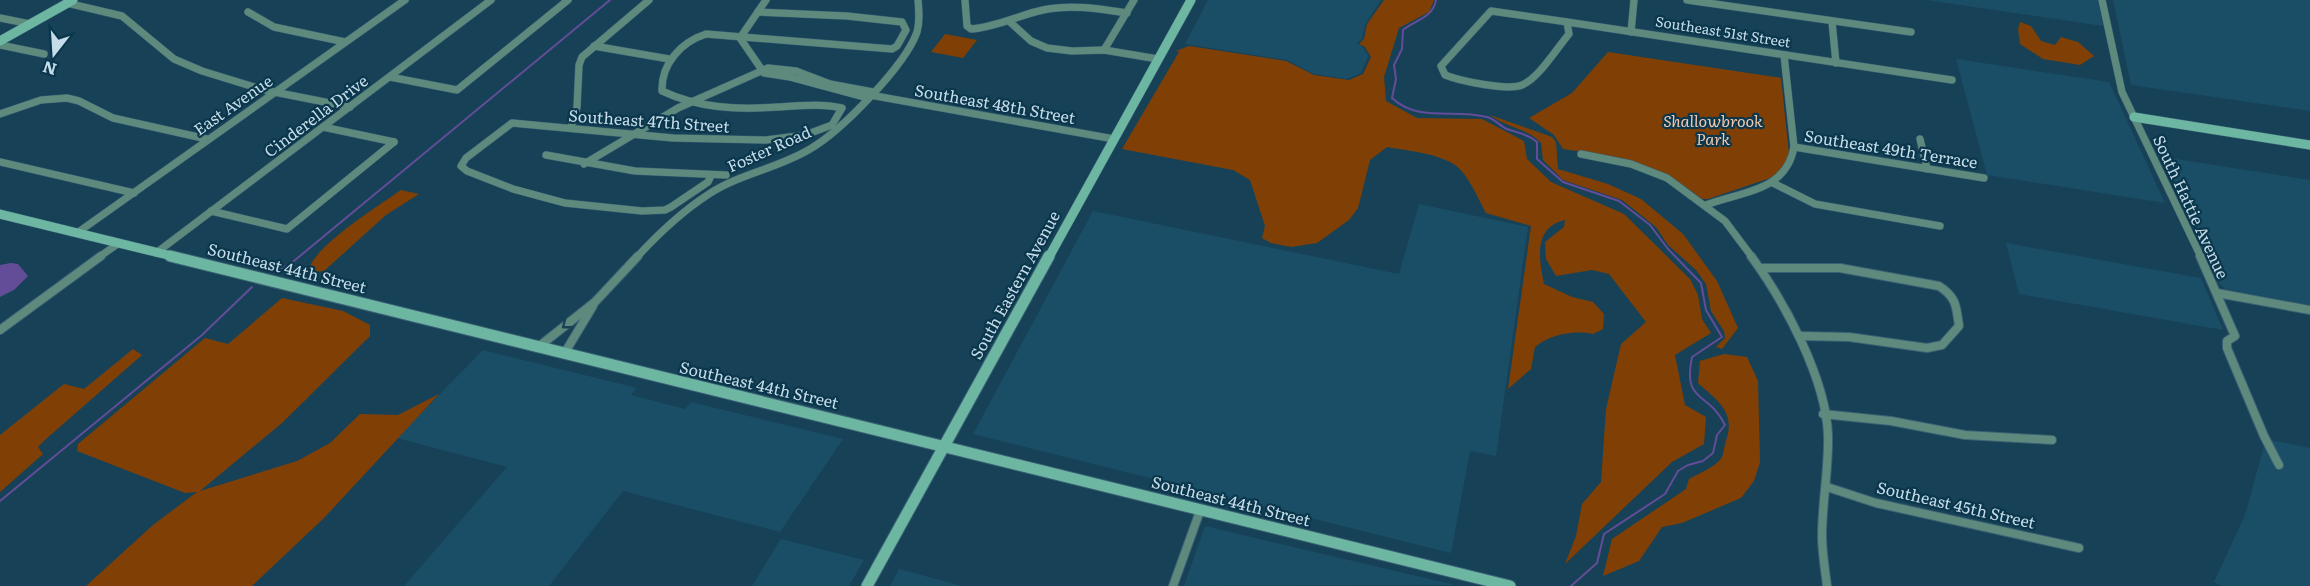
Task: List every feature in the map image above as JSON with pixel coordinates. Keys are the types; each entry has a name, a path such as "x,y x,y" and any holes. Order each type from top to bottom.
{"main road":[{"name":"South Eastern Avenue","path":"867,586 1191,0"},
{"path":"0,33 67,1"},
{"path":"0,43 67,1"},
{"path":"2134,117 2310,145"},
{"name":"Southeast 44th Street","path":"0,214 1510,586"}],"street":[{"name":"East Avenue","path":"76,233 404,0"},
{"name":"Cinderella Drive","path":"156,253 491,0"},
{"path":"390,77 457,90 568,0"},
{"path":"571,128 577,107 580,61 594,46 649,0"},
{"path":"740,38 766,0"},
{"name":"Foster Road","path":"537,348 595,303 673,219 711,192 793,158 824,141 856,112 904,56 916,34 920,20 918,0"},
{"path":"965,0 967,26 971,29 1010,22 1063,4 1127,13"},
{"path":"1104,50 1134,0"},
{"path":"1631,32 1634,0"},
{"path":"1687,0 1911,32"},
{"name":"South Hattie Avenue","path":"2102,0 2122,92 2217,293 2235,336 2227,341 2227,348 2279,465"},
{"path":"67,1 129,20 159,49 185,64 239,82 350,107"},
{"name":"Southeast 51st Street","path":"1568,22 1569,34 1527,83 1521,86 1493,84 1446,75 1441,66 1491,11 1568,22 1952,80"},
{"path":"248,12 274,27 345,42"},
{"path":"692,103 679,100 662,91 660,83 669,59 700,36 709,34 740,38 832,42 892,49 897,46 906,30 903,22 837,15 758,12"},
{"path":"0,18 30,24"},
{"path":"1010,22 1039,46 1072,51 1104,50 1158,59"},
{"path":"1832,22 1836,63"},
{"path":"584,164 692,103 762,70 740,38"},
{"path":"0,43 44,54"},
{"path":"594,46 669,59"},
{"path":"1706,205 1773,183 1785,175 1790,168 1794,147 1784,55"},
{"name":"Southeast 48th Street","path":"762,70 764,73 792,77 826,89 1114,139"},
{"path":"0,114 29,104 66,98 76,100 94,111 113,118 207,139"},
{"name":"Southeast 47th Street","path":"692,103 744,108 821,104 842,108 838,119 819,133 803,136 708,141 512,123 466,158 461,166 467,171 541,198 654,211 671,207 708,182 711,176"},
{"path":"211,211 287,229 394,142 323,127"},
{"path":"1920,139 1927,169"},
{"name":"Southeast 49th Terrace","path":"1794,147 1983,178"},
{"path":"1581,154 1614,160 1667,178 1725,221 1762,268 1800,336 1820,394 1828,433 1827,487 1822,535 1827,586"},
{"path":"546,155 584,164 647,173 726,175"},
{"path":"0,162 134,193"},
{"path":"1773,183 1815,204 1940,226"},
{"path":"0,330 119,243"},
{"path":"1762,268 1840,268 1939,286 1951,294 1956,304 1959,326 1949,340 1942,345 1927,348 1849,337 1800,336"},
{"path":"2217,293 2310,309"},
{"name":"Foster Road","path":"564,354 595,303"},
{"path":"1823,414 1891,422 1965,435 2052,440"},
{"name":"Southeast 45th Street","path":"1827,487 1876,503 2079,548"},
{"path":"1173,586 1200,511"}],"shaded area":[{"path":"1208,0 1381,0 1365,24 1362,39 1356,43 1363,47 1368,56 1361,73 1347,79 1314,74 1287,60 1185,44"},
{"path":"1926,0 2098,0 2103,26 1933,1"},
{"path":"2113,0 2310,0 2310,111 2131,85"},
{"path":"1956,59 2109,82 2165,203 1987,175"},
{"path":"2163,157 2310,180 2310,305 2225,289 2219,283"},
{"path":"1419,204 1528,227 1496,456 1470,451 1451,553 973,434 1093,211 1399,274"},
{"path":"2006,243 2201,278 2223,330 2019,294"},
{"path":"18,264 28,276 14,290 0,297 0,265"},
{"path":"483,350 637,388 631,395 685,409 691,402 843,439 780,532 623,491 549,586 404,586 507,467 397,438"},
{"path":"2266,439 2310,448 2310,586 2221,586 2214,582 2245,515"},
{"path":"1205,526 1268,541 1455,585 1184,586"},
{"path":"781,539 864,560 849,586 752,586"},
{"path":"899,569 962,586 890,586"}],"green space":[{"path":"1384,0 1434,0 1429,12 1399,28 1384,77 1386,101 1417,118 1482,119 1524,141 1527,159 1551,182 1624,214 1690,279 1698,295 1702,319 1711,333 1675,355 1685,405 1706,417 1704,444 1672,462 1565,564 1576,536 1582,504 1601,482 1606,409 1621,344 1646,322 1609,274 1592,270 1556,276 1546,259 1545,242 1564,227 1565,220 1555,224 1543,237 1540,255 1544,284 1572,297 1593,302 1604,314 1603,329 1593,334 1563,334 1541,343 1535,347 1531,369 1508,389 1531,226 1486,213 1469,181 1455,165 1431,155 1387,147 1370,160 1358,208 1349,220 1317,243 1291,247 1271,243 1262,238 1265,226 1250,180 1233,170 1122,149 1179,52 1176,51 1189,46 1286,61 1314,75 1349,80 1363,74 1371,57 1365,47 1359,44 1364,39 1367,24"},
{"path":"2020,22 2031,26 2041,41 2055,45 2061,37 2078,42 2094,56 2080,65 2043,59 2020,44 2018,29"},
{"path":"945,34 977,40 963,58 931,52"},
{"name":"Shallowbrook Park","path":"1608,52 1781,78 1789,154 1786,166 1776,176 1702,199 1653,169 1602,155 1563,149 1554,135 1529,118 1572,93"},
{"path":"1490,115 1552,137 1556,142 1558,169 1608,184 1641,199 1683,234 1717,281 1738,328 1722,349 1716,347 1725,338 1724,331 1711,311 1706,284 1696,270 1668,245 1656,227 1622,200 1563,180 1543,160 1541,143 1523,131"},
{"path":"401,190 419,194 386,215 324,271 313,272 309,268 315,258 336,237"},
{"path":"282,298 343,311 370,325 370,336 282,423 200,491 297,461 330,443 360,414 398,415 439,394 324,518 252,586 86,586 153,525 197,492 185,493 77,451 78,444 205,338 228,344"},
{"path":"133,349 142,355 46,439 38,447 43,454 0,492 0,435 64,384 84,389"},
{"path":"1724,354 1747,357 1758,381 1760,462 1754,481 1741,498 1682,523 1662,527 1639,561 1603,576 1612,539 1686,489 1689,479 1711,467 1722,457 1728,431 1727,415 1718,402 1698,383 1700,361"}],"waterway":[{"path":"274,271 289,265 610,0"},
{"path":"1436,0 1427,15 1403,30 1402,49 1394,65 1396,79 1392,98 1402,106 1425,113 1475,115 1490,118 1504,128 1534,139 1537,142 1537,159 1563,182 1619,201 1650,225 1668,249 1701,283 1706,310 1722,337 1692,357 1690,372 1694,390 1719,414 1725,425 1717,435 1713,453 1703,461 1688,465 1678,471 1665,494 1604,534 1597,563 1571,586"},
{"path":"0,501 202,335 252,287"}]}
